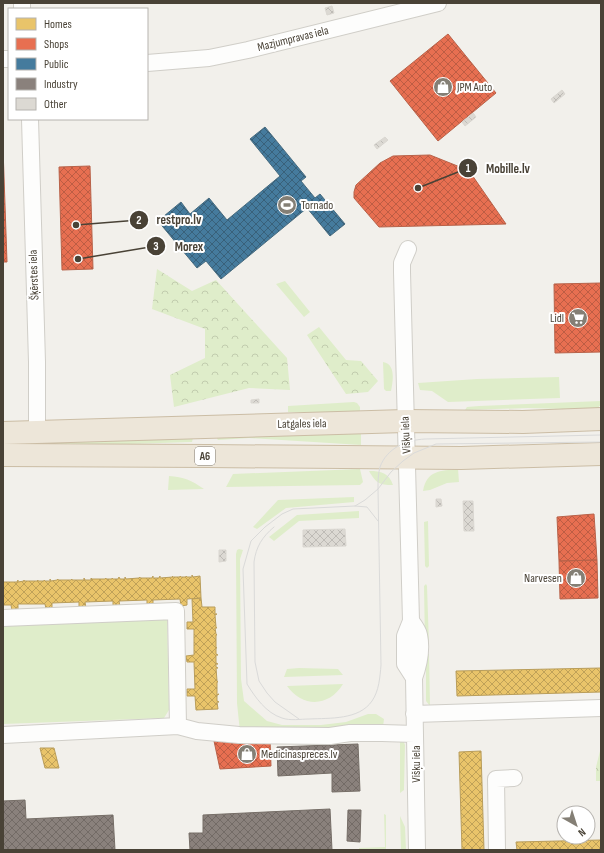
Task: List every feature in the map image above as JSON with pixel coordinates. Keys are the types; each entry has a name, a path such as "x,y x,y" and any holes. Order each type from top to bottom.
{"highway":[{"name":"Latgales iela","path":"3,432 406,421 523,422 601,419"},
{"name":"A6","path":"3,455 461,458 601,454"}],"street":[{"name":"Mazjumpravas iela","path":"148,63 209,58 248,50 438,3"},
{"name":"Šķērstes iela","path":"30,120 37,362 37,432"},
{"name":"Višķu iela","path":"408,249 402,263 402,272 408,458 411,621 419,634 420,650 420,662 414,678 417,850"},
{"path":"3,618 176,610 178,726"},
{"path":"414,714 601,708"},
{"path":"3,735 178,726 239,735 330,736 350,733 415,734"},
{"path":"497,850 496,779 514,778"}],"green space":[{"path":"157,269 192,291 216,280 287,358 290,390 249,388 174,407 170,375 205,358 205,329 152,309"},
{"path":"285,281 310,312 304,317 276,284"},
{"path":"319,327 346,360 361,361 378,381 368,392 346,394 307,335"},
{"path":"383,362 387,363 392,369 393,378 391,391 386,391 384,389"},
{"path":"559,377 560,398 448,402 432,391 420,390 418,383 477,379"},
{"path":"601,401 599,410 528,408 465,410 467,407 479,406"},
{"path":"354,402 360,407 360,415 288,412 288,406"},
{"path":"361,429 361,445 249,438 218,440 216,437"},
{"path":"191,435 193,438 192,442 3,448 3,441"},
{"path":"360,469 363,482 360,485 226,487 233,474"},
{"path":"458,469 459,482 447,483 430,490 423,491 425,484 431,475 440,471"},
{"path":"369,471 387,475 393,485 381,484"},
{"path":"169,476 179,477 195,483 204,489 168,490"},
{"path":"354,497 354,502 286,508 257,529 253,527 278,500"},
{"path":"359,511 359,518 299,521 274,541 269,537 297,515"},
{"path":"428,521 429,566 427,568 425,566 424,522"},
{"path":"237,550 243,550 240,559 241,679 244,701 267,721 282,725 321,725 346,722 368,714 376,714 384,719 383,727 240,732 237,703 236,554"},
{"path":"426,584 429,645 425,645 424,586"},
{"path":"167,616 169,710 164,718 3,724 3,622"},
{"path":"426,654 429,654 430,706 426,701"},
{"path":"287,669 338,669 343,675 284,677"},
{"path":"343,684 331,697 323,701 316,702 301,698 293,693 287,686"},
{"path":"400,740 403,740 405,745 404,790 400,793"},
{"path":"600,751 601,781 596,781 596,767"},
{"path":"384,814 386,815 386,850 359,850 359,848 385,847"},
{"path":"400,816 405,827 406,850 401,850"}],"building: Homes":[{"path":"192,575 193,577 200,576 201,598 187,599 187,605 181,606 180,599 153,600 153,606 147,607 147,600 119,601 120,607 113,608 113,601 85,602 86,608 79,609 79,602 52,603 52,609 46,609 45,604 18,604 18,610 12,611 11,605 3,605 3,581 50,581 50,579 51,581 58,579 84,580 84,578 85,580 91,580 91,578 118,579 119,577 120,579 125,579 125,577 126,579 140,577 152,578 153,576 153,578 159,578 160,576 160,578 180,576 192,577"},
{"path":"201,598 202,607 215,607 215,614 217,614 215,615 217,628 215,628 217,635 216,654 218,655 216,655 216,663 218,664 216,664 216,667 218,668 216,668 218,682 217,701 219,702 217,702 218,709 196,710 195,696 187,696 187,689 195,689 194,662 187,662 186,656 194,655 194,629 187,629 187,622 193,622 192,599"},
{"path":"601,668 601,692 457,696 456,671"},
{"path":"40,748 54,748 59,768 45,768"},
{"path":"481,751 484,850 462,850 459,752"},
{"path":"596,840 601,840 601,850 517,850 516,842 556,841 556,845 596,845"}],"building: Shops":[{"name":"JPM Auto","path":"448,34 496,93 438,141 390,81"},
{"path":"3,148 7,262 3,262"},
{"path":"430,155 465,169 472,175 506,224 379,227 354,198 356,185 380,163 393,156"},
{"path":"90,166 93,269 62,270 59,167"},
{"name":"Lidl","path":"601,283 601,352 555,353 554,284"},
{"path":"594,514 597,560 559,561 557,517"},
{"path":"597,560 598,598 560,599 559,561"},
{"path":"270,739 271,766 220,769 214,741"}],"building: Public":[{"name":"Tornado","path":"265,127 306,177 301,181 315,198 320,194 345,224 330,236 307,208 221,279 206,261 197,268 158,221 181,202 190,214 209,198 227,220 280,176 250,139"}],"building: Industry":[{"path":"358,744 360,791 332,792 332,773 278,776 277,747"},
{"path":"25,800 26,819 113,815 115,850 3,850 3,801"},
{"path":"330,809 332,850 190,850 189,833 203,833 203,815"},
{"path":"348,810 361,810 360,842 347,841"}],"building: Other":[{"path":"332,6 334,13 327,15 325,8"},
{"path":"562,90 565,94 554,103 551,99"},
{"path":"473,113 476,117 465,126 462,122"},
{"path":"385,137 388,140 377,149 374,145"},
{"path":"259,399 259,403 251,403 251,400"},
{"path":"436,499 441,499 442,506 436,507"},
{"path":"463,501 473,501 474,531 464,531"},
{"path":"345,529 346,546 303,547 303,530"},
{"path":"219,550 226,550 226,561 219,562"}],"tram line":[{"path":"601,435 425,439 404,443 392,450 383,460 378,478 378,489 381,665 379,684 372,701 360,712 344,717 292,720 276,716 266,708 254,694 247,684 243,569 251,541 265,527 282,514 293,509 355,506 378,489 391,472 403,461 414,453 436,444 601,442"},
{"path":"355,506 367,507 378,521"},
{"path":"274,527 260,543 254,562 255,662 259,681 267,693 275,702 299,719"}],"place":[{"name":"JPM Auto","path":"443,87"},
{"name":"Mobille.lv","path":"418,188"},
{"name":"Tornado","path":"287,205"},
{"name":"restpro.lv","path":"76,225"},
{"name":"Morex","path":"78,259"},
{"name":"Lidl","path":"578,318"},
{"name":"Narvesen","path":"576,578"},
{"name":"Medicinaspreces.lv","path":"247,754"}]}
